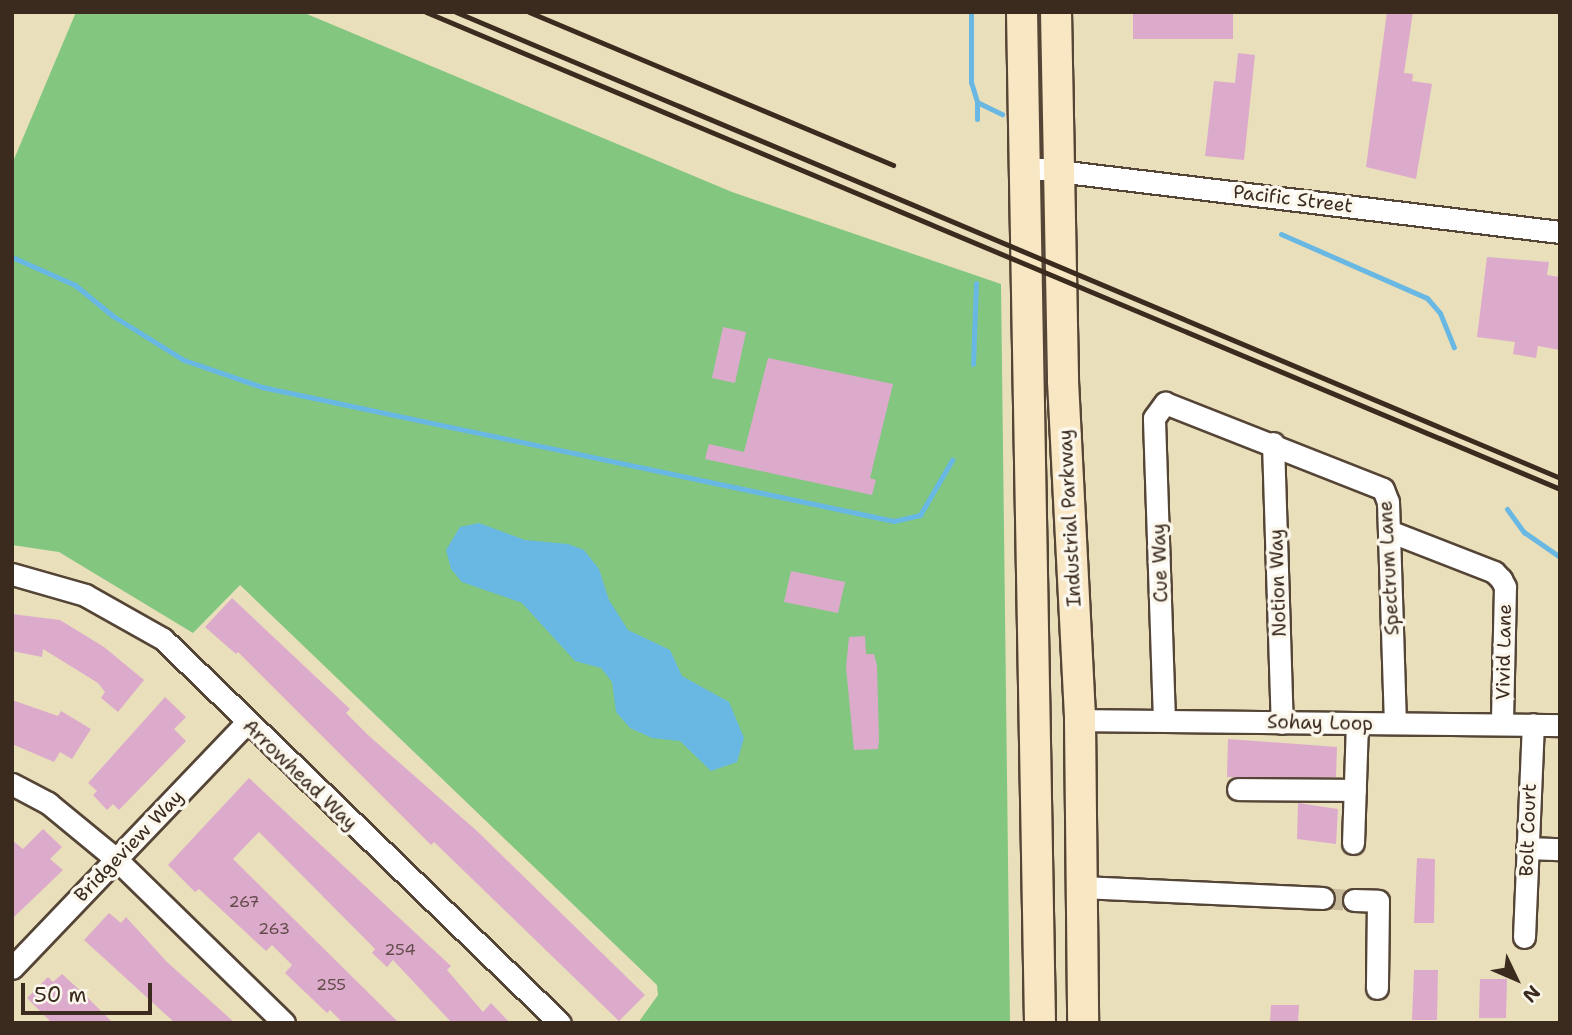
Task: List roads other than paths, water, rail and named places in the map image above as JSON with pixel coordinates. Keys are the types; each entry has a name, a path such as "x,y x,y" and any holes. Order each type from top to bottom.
{"main road":[{"name":"Industrial Parkway","path":"1022,12 1040,1023"},
{"name":"Industrial Parkway","path":"1056,12 1063,381 1080,720 1083,1023"}],"street":[{"name":"Pacific Street","path":"1025,167 1560,232"},
{"name":"Spectrum Lane","path":"1159,406 1172,404 1273,443 1378,484 1387,495 1395,723"},
{"name":"Cue Way","path":"1159,406 1153,418 1164,721"},
{"name":"Notion Way","path":"1273,443 1282,723"},
{"name":"Vivid Lane","path":"1389,531 1494,572 1501,579 1505,587 1502,721"},
{"name":"Arrowhead Way","path":"12,574 85,595 163,639 246,723 560,1023"},
{"name":"Sohay Loop","path":"1080,720 1357,724 1502,721 1560,725"},
{"name":"Bridgeview Way","path":"12,968 246,723"},
{"path":"1353,843 1357,724"},
{"name":"Bolt Court","path":"1524,937 1533,724"},
{"path":"12,784 29,789 116,859 284,1023"},
{"path":"1238,789 1355,790"},
{"path":"1527,848 1560,849"},
{"path":"1081,887 1323,898"},
{"path":"1354,900 1378,901 1377,988"}],"water":[{"path":"479,523 525,540 568,544 584,550 599,569 609,600 628,630 670,650 682,676 729,702 744,738 737,762 711,771 680,741 652,738 630,728 616,712 612,682 601,668 575,661 522,603 462,582 451,569 446,550 460,527"}],"waterway":[{"path":"971,12 971,82 977,102 1002,114"},
{"path":"977,102 977,119"},
{"path":"1281,234 1427,298 1440,313 1454,347"},
{"path":"12,257 75,285 113,316 184,360 262,387 894,521 920,515 952,460"},
{"path":"973,364 976,283"},
{"path":"1507,509 1524,532 1560,557"}],"tunnel":[{"path":"1323,898 1354,900"}],"railway":[{"path":"426,12 1560,489"},
{"path":"456,12 1560,478"},
{"path":"529,12 893,165"}]}
